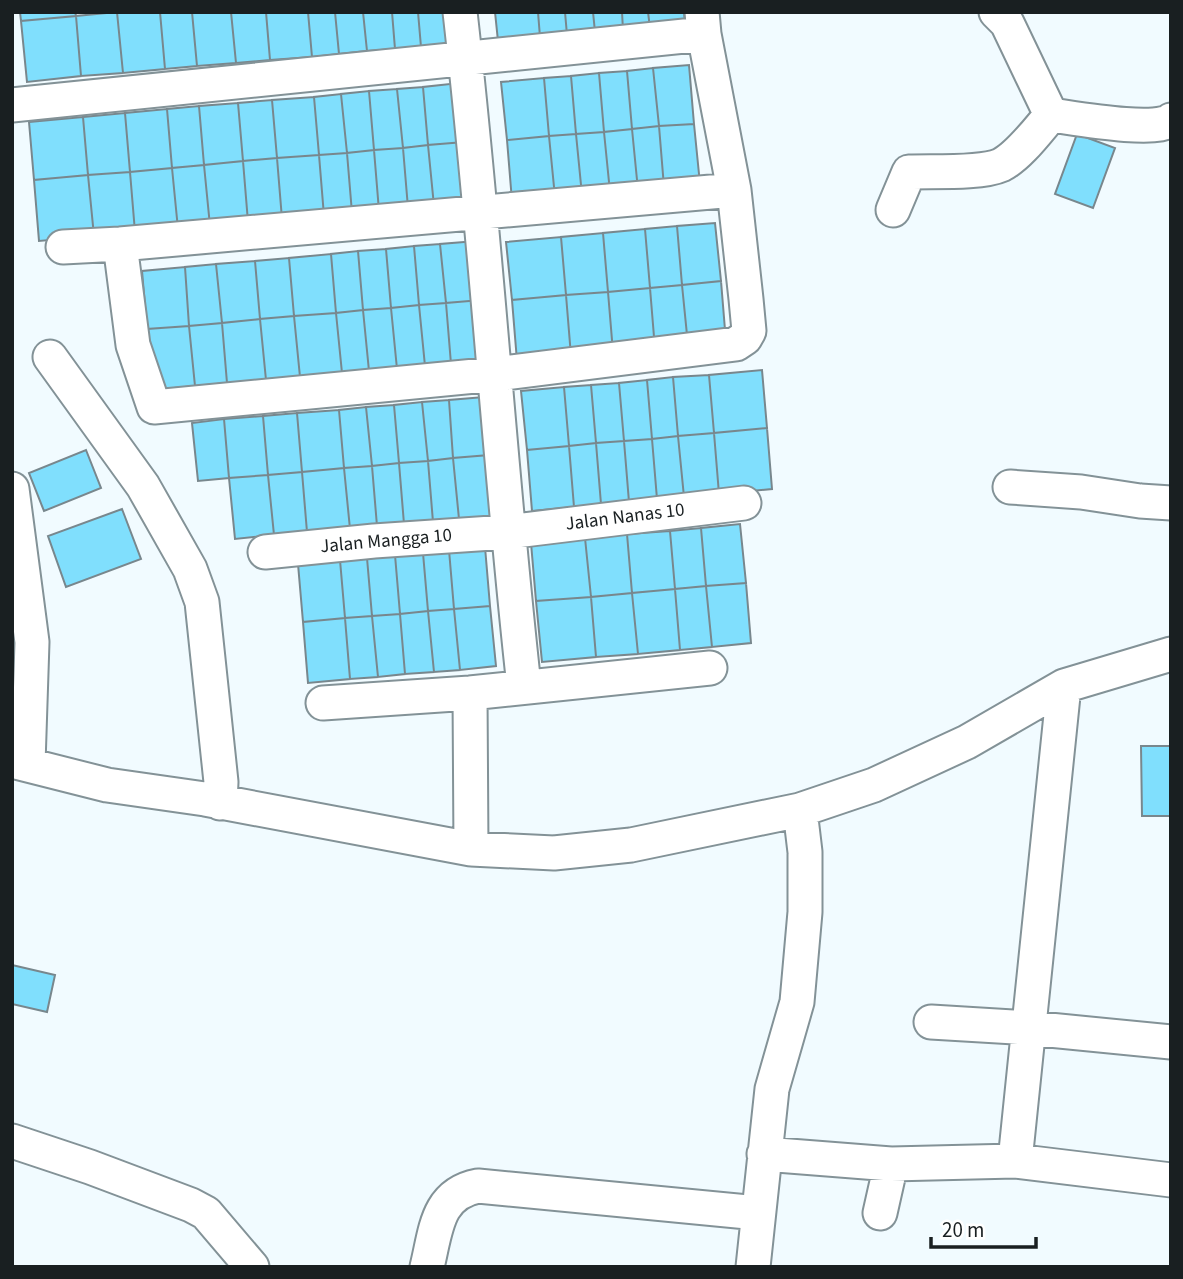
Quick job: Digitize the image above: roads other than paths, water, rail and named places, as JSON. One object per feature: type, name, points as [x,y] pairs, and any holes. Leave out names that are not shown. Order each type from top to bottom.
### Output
[{"type":"street","points":[[460,12],[496,374],[507,532],[524,686]]},
{"type":"street","points":[[996,12],[1007,23],[1051,115]]},
{"type":"street","points":[[12,105],[466,59],[703,23],[734,190],[749,331],[746,338],[736,344],[721,347],[496,374],[154,407],[133,345],[120,244]]},
{"type":"street","points":[[1051,115],[1127,125],[1165,124],[1171,120]]},
{"type":"street","points":[[893,210],[909,172],[985,169],[1000,165],[1019,151],[1051,115]]},
{"type":"street","points":[[63,247],[734,190]]},
{"type":"street","points":[[50,357],[143,486],[190,569],[202,601],[221,782],[220,803]]},
{"type":"street","points":[[1010,487],[1171,503]]},
{"type":"street","points":[[12,489],[32,642],[20,762],[107,785],[471,849],[554,853],[631,845],[800,810],[874,785],[956,747],[1064,686],[1171,654]]},
{"type":"street","name":"Jalan Nanas 10","points":[[507,532],[744,503]]},
{"type":"street","name":"Jalan Mangga 10","points":[[265,552],[507,532]]},
{"type":"street","points":[[323,704],[470,693],[710,668]]},
{"type":"street","points":[[1015,1161],[1064,686]]},
{"type":"street","points":[[470,693],[471,849]]},
{"type":"street","points":[[753,1267],[772,1089],[797,1002],[805,912],[805,852],[800,810]]},
{"type":"street","points":[[931,1021],[1171,1042]]},
{"type":"street","points":[[12,1141],[191,1205],[212,1219],[252,1267]]},
{"type":"street","points":[[764,1154],[891,1164],[1015,1161],[1171,1180]]},
{"type":"street","points":[[880,1213],[891,1164]]},
{"type":"street","points":[[427,1267],[440,1213],[447,1202],[464,1188],[478,1185],[758,1213]]}]
